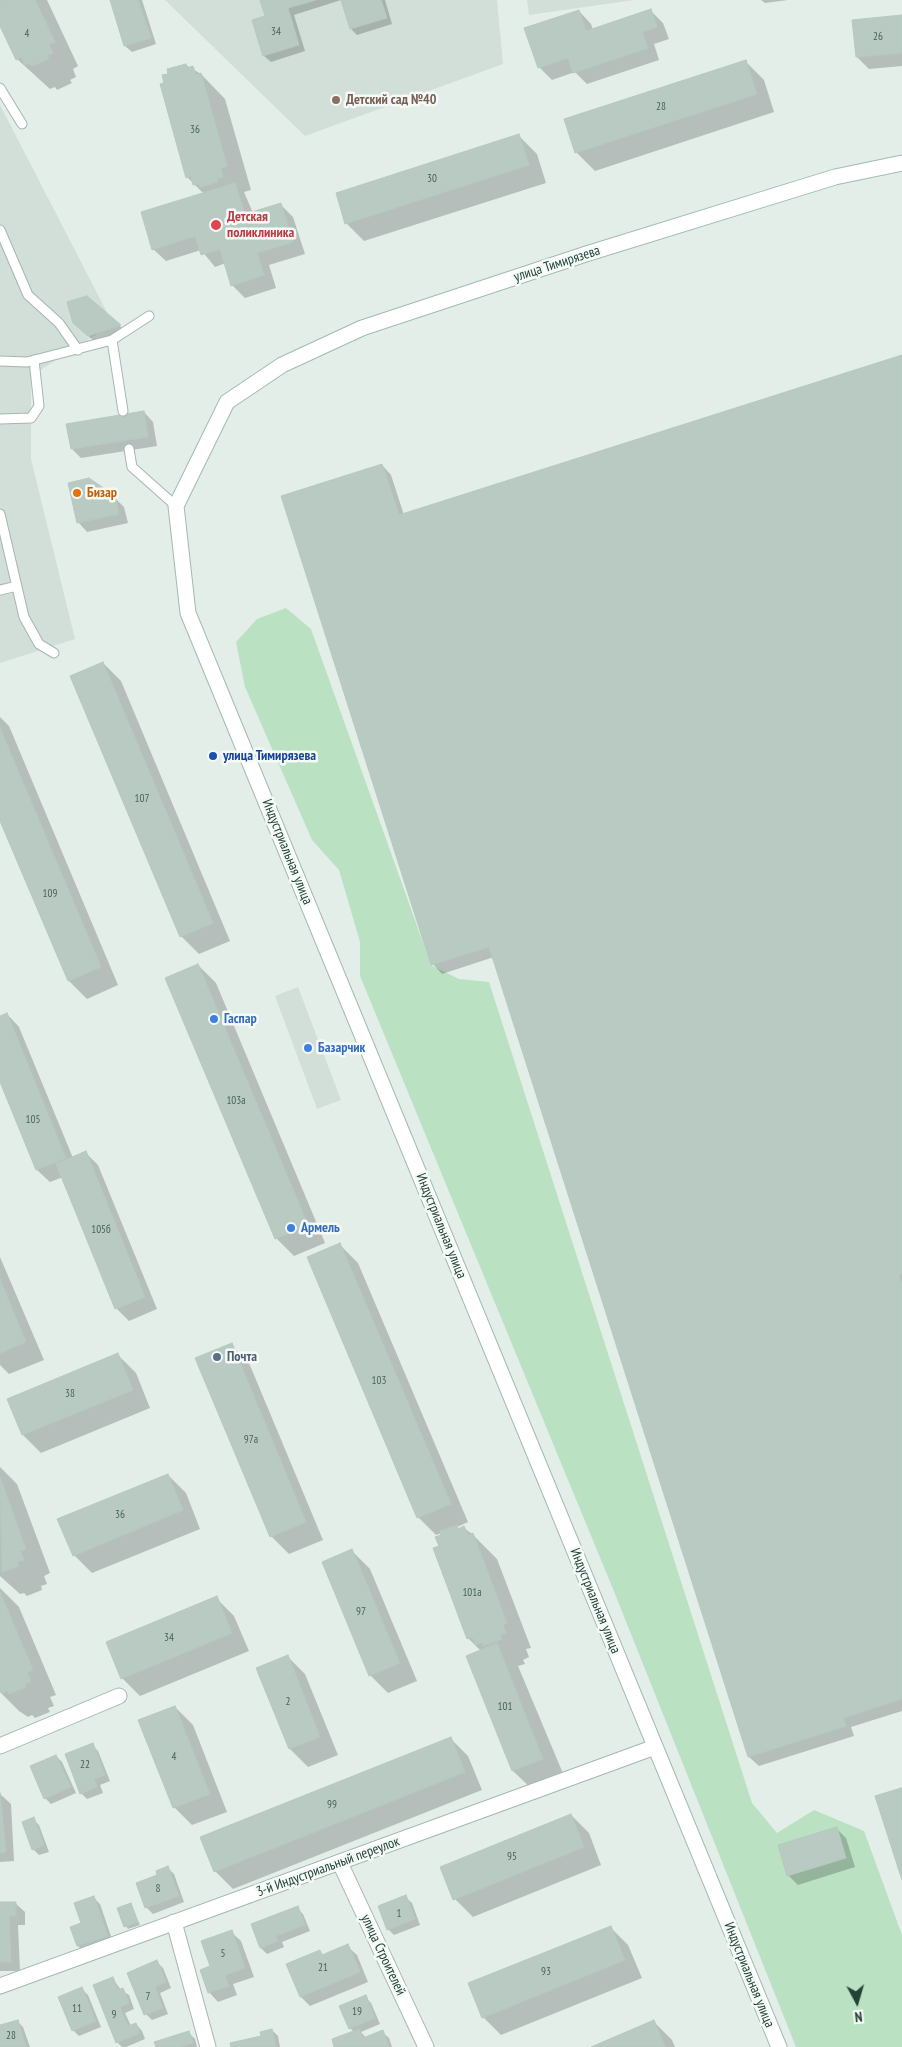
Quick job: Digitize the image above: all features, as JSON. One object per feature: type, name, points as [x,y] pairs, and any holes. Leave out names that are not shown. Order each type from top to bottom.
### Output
[{"type":"street","name":"улица Тимирязева","points":[[176,506],[227,402],[282,365],[362,328],[586,254],[835,177],[902,163]]},
{"type":"street","name":"Индустриальная улица","points":[[176,506],[188,613],[778,2047]]},
{"type":"street","points":[[0,1746],[118,1696]]},
{"type":"street","name":"3-й Индустриальный переулок","points":[[0,1986],[340,1864],[655,1747]]},
{"type":"street","name":"улица Строителей","points":[[340,1864],[426,2047]]},
{"type":"street","points":[[174,1922],[208,2047]]},
{"type":"lane","points":[[0,88],[22,124]]},
{"type":"lane","points":[[0,230],[28,295],[59,323],[78,350]]},
{"type":"lane","points":[[0,361],[34,360],[112,340],[149,316]]},
{"type":"lane","points":[[112,340],[123,411]]},
{"type":"lane","points":[[0,419],[31,418],[39,406],[34,360]]},
{"type":"lane","points":[[129,449],[132,467],[176,506]]},
{"type":"lane","points":[[0,514],[24,617],[38,644],[54,654]]},
{"type":"lane","points":[[0,590],[17,586]]},
{"type":"shaded area","name":"Детский сад №40","points":[[165,0],[497,0],[503,64],[305,136]]},
{"type":"shaded area","points":[[527,0],[634,0],[529,15]]},
{"type":"shaded area","points":[[0,105],[113,324],[31,376],[31,459],[75,639],[0,663]]},
{"type":"shaded area","name":"Базарчик","points":[[298,987],[341,1100],[317,1109],[275,996]]},
{"type":"green space","points":[[286,608],[311,629],[431,965],[459,979],[489,982],[752,1803],[777,1833],[814,1810],[864,1831],[902,1935],[902,2047],[796,2047],[613,1589],[360,976],[360,942],[339,870],[312,840],[245,687],[236,642],[257,619]]},
{"type":"building","points":[[0,0],[35,0],[55,42],[49,44],[53,53],[47,55],[49,59],[32,66],[30,63],[25,65],[21,57],[16,60],[0,26]]},
{"type":"building","points":[[110,0],[138,0],[151,38],[124,46]]},
{"type":"building","points":[[260,0],[316,0],[288,8],[299,45],[263,56],[252,20],[265,16]]},
{"type":"building","points":[[341,0],[381,0],[387,18],[350,29]]},
{"type":"building","points":[[651,9],[657,27],[642,32],[648,48],[573,73],[568,58],[538,68],[524,28],[579,10],[586,31]]},
{"type":"building","points":[[902,15],[902,53],[856,57],[852,20]]},
{"type":"building","points":[[746,60],[757,94],[575,153],[564,119]]},
{"type":"building","points":[[186,64],[187,68],[193,66],[196,75],[201,73],[227,166],[221,168],[223,177],[217,179],[218,182],[200,187],[199,184],[193,185],[191,176],[186,178],[160,84],[164,83],[162,75],[168,74],[167,69]]},
{"type":"building","points":[[519,134],[529,165],[345,224],[336,193]]},
{"type":"building","name":"Детская поликлиника","points":[[235,183],[245,214],[281,203],[293,242],[257,253],[264,275],[231,286],[220,249],[201,255],[195,236],[152,250],[141,212]]},
{"type":"building","points":[[87,296],[121,325],[88,336],[73,323],[67,302]]},
{"type":"building","points":[[902,355],[902,1274],[899,1275],[902,1284],[902,1699],[843,1718],[846,1726],[748,1757],[489,947],[431,965],[281,496],[382,464],[399,515]]},
{"type":"building","points":[[144,411],[148,437],[71,449],[66,424]]},
{"type":"building","points":[[89,478],[115,496],[119,514],[77,523],[68,483]]},
{"type":"building","points":[[103,662],[213,923],[180,937],[70,676]]},
{"type":"building","points":[[0,728],[101,967],[68,981],[0,821]]},
{"type":"building","points":[[198,964],[308,1225],[275,1239],[165,978]]},
{"type":"building","points":[[7,1013],[66,1158],[36,1170],[0,1082],[0,1016]]},
{"type":"building","points":[[86,1151],[145,1297],[115,1309],[56,1164]]},
{"type":"building","points":[[340,1243],[451,1504],[417,1518],[307,1257]]},
{"type":"building","points":[[0,1279],[26,1342],[0,1353]]},
{"type":"building","points":[[232,1343],[306,1522],[270,1537],[195,1358]]},
{"type":"building","points":[[118,1353],[133,1390],[22,1435],[7,1399]]},
{"type":"building","points":[[168,1474],[183,1510],[73,1556],[57,1519]]},
{"type":"building","points":[[0,1477],[26,1549],[20,1551],[24,1560],[17,1562],[19,1566],[2,1572]]},
{"type":"building","points":[[457,1525],[458,1529],[464,1526],[468,1535],[473,1533],[507,1623],[503,1625],[506,1633],[500,1635],[502,1639],[483,1646],[482,1642],[476,1645],[472,1637],[467,1639],[433,1548],[439,1546],[435,1537],[441,1535],[440,1531]]},
{"type":"building","points":[[352,1549],[400,1663],[369,1676],[322,1562]]},
{"type":"building","points":[[0,1592],[33,1670],[27,1673],[31,1681],[25,1684],[26,1687],[9,1694],[8,1691],[2,1693],[0,1688]]},
{"type":"building","points":[[217,1596],[232,1633],[121,1679],[106,1642]]},
{"type":"building","points":[[497,1643],[543,1759],[512,1771],[466,1656]]},
{"type":"building","points":[[288,1655],[320,1737],[289,1749],[256,1668]]},
{"type":"building","points":[[175,1706],[210,1794],[173,1808],[138,1720]]},
{"type":"building","points":[[451,1737],[465,1772],[214,1872],[200,1837]]},
{"type":"building","points":[[93,1743],[105,1775],[94,1779],[97,1787],[80,1794],[65,1754]]},
{"type":"building","points":[[56,1755],[71,1787],[44,1799],[30,1766]]},
{"type":"building","points":[[901,1788],[902,1790],[902,1880],[875,1796]]},
{"type":"building","points":[[0,1793],[6,1852],[0,1853]]},
{"type":"building","points":[[571,1814],[584,1847],[453,1900],[440,1867]]},
{"type":"building","points":[[34,1817],[44,1845],[32,1850],[22,1822]]},
{"type":"building","points":[[837,1827],[846,1858],[787,1876],[778,1845]]},
{"type":"building","points":[[168,1866],[179,1896],[145,1908],[136,1883],[157,1875],[156,1871]]},
{"type":"building","points":[[406,1895],[415,1919],[387,1930],[378,1906]]},
{"type":"building","points":[[94,1896],[108,1936],[77,1946],[70,1927],[81,1923],[74,1903]]},
{"type":"building","points":[[0,1902],[16,1902],[16,1916],[9,1916],[11,1962],[0,1962]]},
{"type":"building","points":[[131,1903],[138,1922],[124,1927],[117,1908]]},
{"type":"building","points":[[298,1906],[305,1925],[276,1936],[278,1941],[260,1948],[251,1924]]},
{"type":"building","points":[[611,1926],[625,1960],[482,2018],[468,1983]]},
{"type":"building","points":[[232,1930],[245,1968],[225,1975],[229,1986],[208,1993],[200,1970],[210,1966],[201,1941]]},
{"type":"building","points":[[348,1944],[360,1972],[300,1997],[286,1964],[320,1950],[322,1955]]},
{"type":"building","points":[[157,1960],[166,1982],[155,1987],[163,2008],[144,2015],[127,1973]]},
{"type":"building","points":[[113,1977],[118,1990],[123,1988],[129,2003],[120,2007],[128,2026],[136,2023],[140,2033],[116,2043],[93,1985]]},
{"type":"building","points":[[82,1987],[96,2021],[72,2031],[58,1997]]},
{"type":"building","points":[[366,1995],[375,2018],[349,2029],[339,2006]]},
{"type":"building","points":[[18,2020],[26,2047],[0,2047],[0,2025]]},
{"type":"building","points":[[654,2020],[665,2047],[591,2047]]},
{"type":"building","points":[[272,2029],[276,2047],[231,2047],[230,2043],[261,2036],[260,2032]]},
{"type":"building","points":[[359,2029],[363,2038],[383,2030],[389,2047],[334,2047],[332,2039]]},
{"type":"building","points":[[189,2031],[193,2043],[179,2047],[156,2047],[154,2042]]},
{"type":"place","name":"Детский сад №40","points":[[336,100]]},
{"type":"place","name":"Детская поликлиника","points":[[216,225]]},
{"type":"place","name":"Бизар","points":[[77,493]]},
{"type":"place","name":"улица Тимирязева","points":[[213,756]]},
{"type":"place","name":"Гаспар","points":[[214,1019]]},
{"type":"place","name":"Базарчик","points":[[308,1048]]},
{"type":"place","name":"Армель","points":[[291,1228]]},
{"type":"place","name":"Почта","points":[[217,1357]]}]
